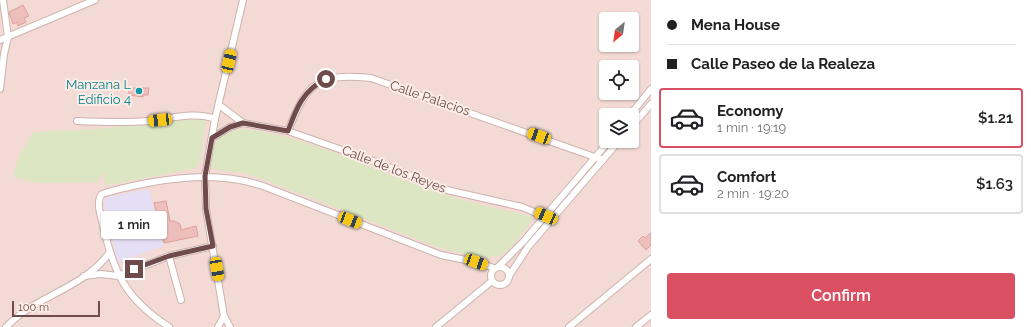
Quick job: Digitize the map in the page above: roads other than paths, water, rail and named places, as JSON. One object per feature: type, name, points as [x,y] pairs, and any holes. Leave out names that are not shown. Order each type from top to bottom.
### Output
[{"type":"street","points":[[0,89],[4,54],[8,37],[3,0]]},
{"type":"street","points":[[0,40],[95,0]]},
{"type":"street","points":[[230,327],[224,316],[206,209],[205,176],[215,119],[243,0]]},
{"type":"street","name":"Calle Palacios","points":[[288,131],[303,96],[310,88],[319,82],[335,76],[354,76],[371,78],[391,84],[603,160]]},
{"type":"street","points":[[636,108],[651,89]]},
{"type":"street","points":[[639,118],[651,104]]},
{"type":"street","name":"Calle de los Reyes","points":[[219,105],[243,123],[288,131],[379,163],[446,190],[522,207],[546,216]]},
{"type":"street","points":[[77,121],[147,121],[197,116],[207,116],[215,119]]},
{"type":"street","points":[[212,138],[230,127],[243,123]]},
{"type":"street","points":[[603,148],[509,258],[496,267],[490,276],[492,281],[501,285],[507,282],[509,276],[528,247],[613,148]]},
{"type":"street","points":[[169,327],[148,312],[133,296],[118,276],[109,253],[99,202],[102,194],[170,179],[192,176],[222,177],[253,183],[441,255],[507,270],[509,276]]},
{"type":"street","points":[[84,276],[101,274],[118,276],[169,256],[213,246]]},
{"type":"street","points":[[6,327],[22,313],[84,276],[104,260],[109,253]]},
{"type":"street","points":[[169,256],[181,300]]},
{"type":"street","points":[[569,327],[651,259]]},
{"type":"street","points":[[436,327],[492,281]]},
{"type":"street","points":[[636,327],[651,315]]},
{"type":"street","points":[[218,327],[224,316]]},
{"type":"place","name":"Manzana L Edificio 4","points":[[139,91]]}]
